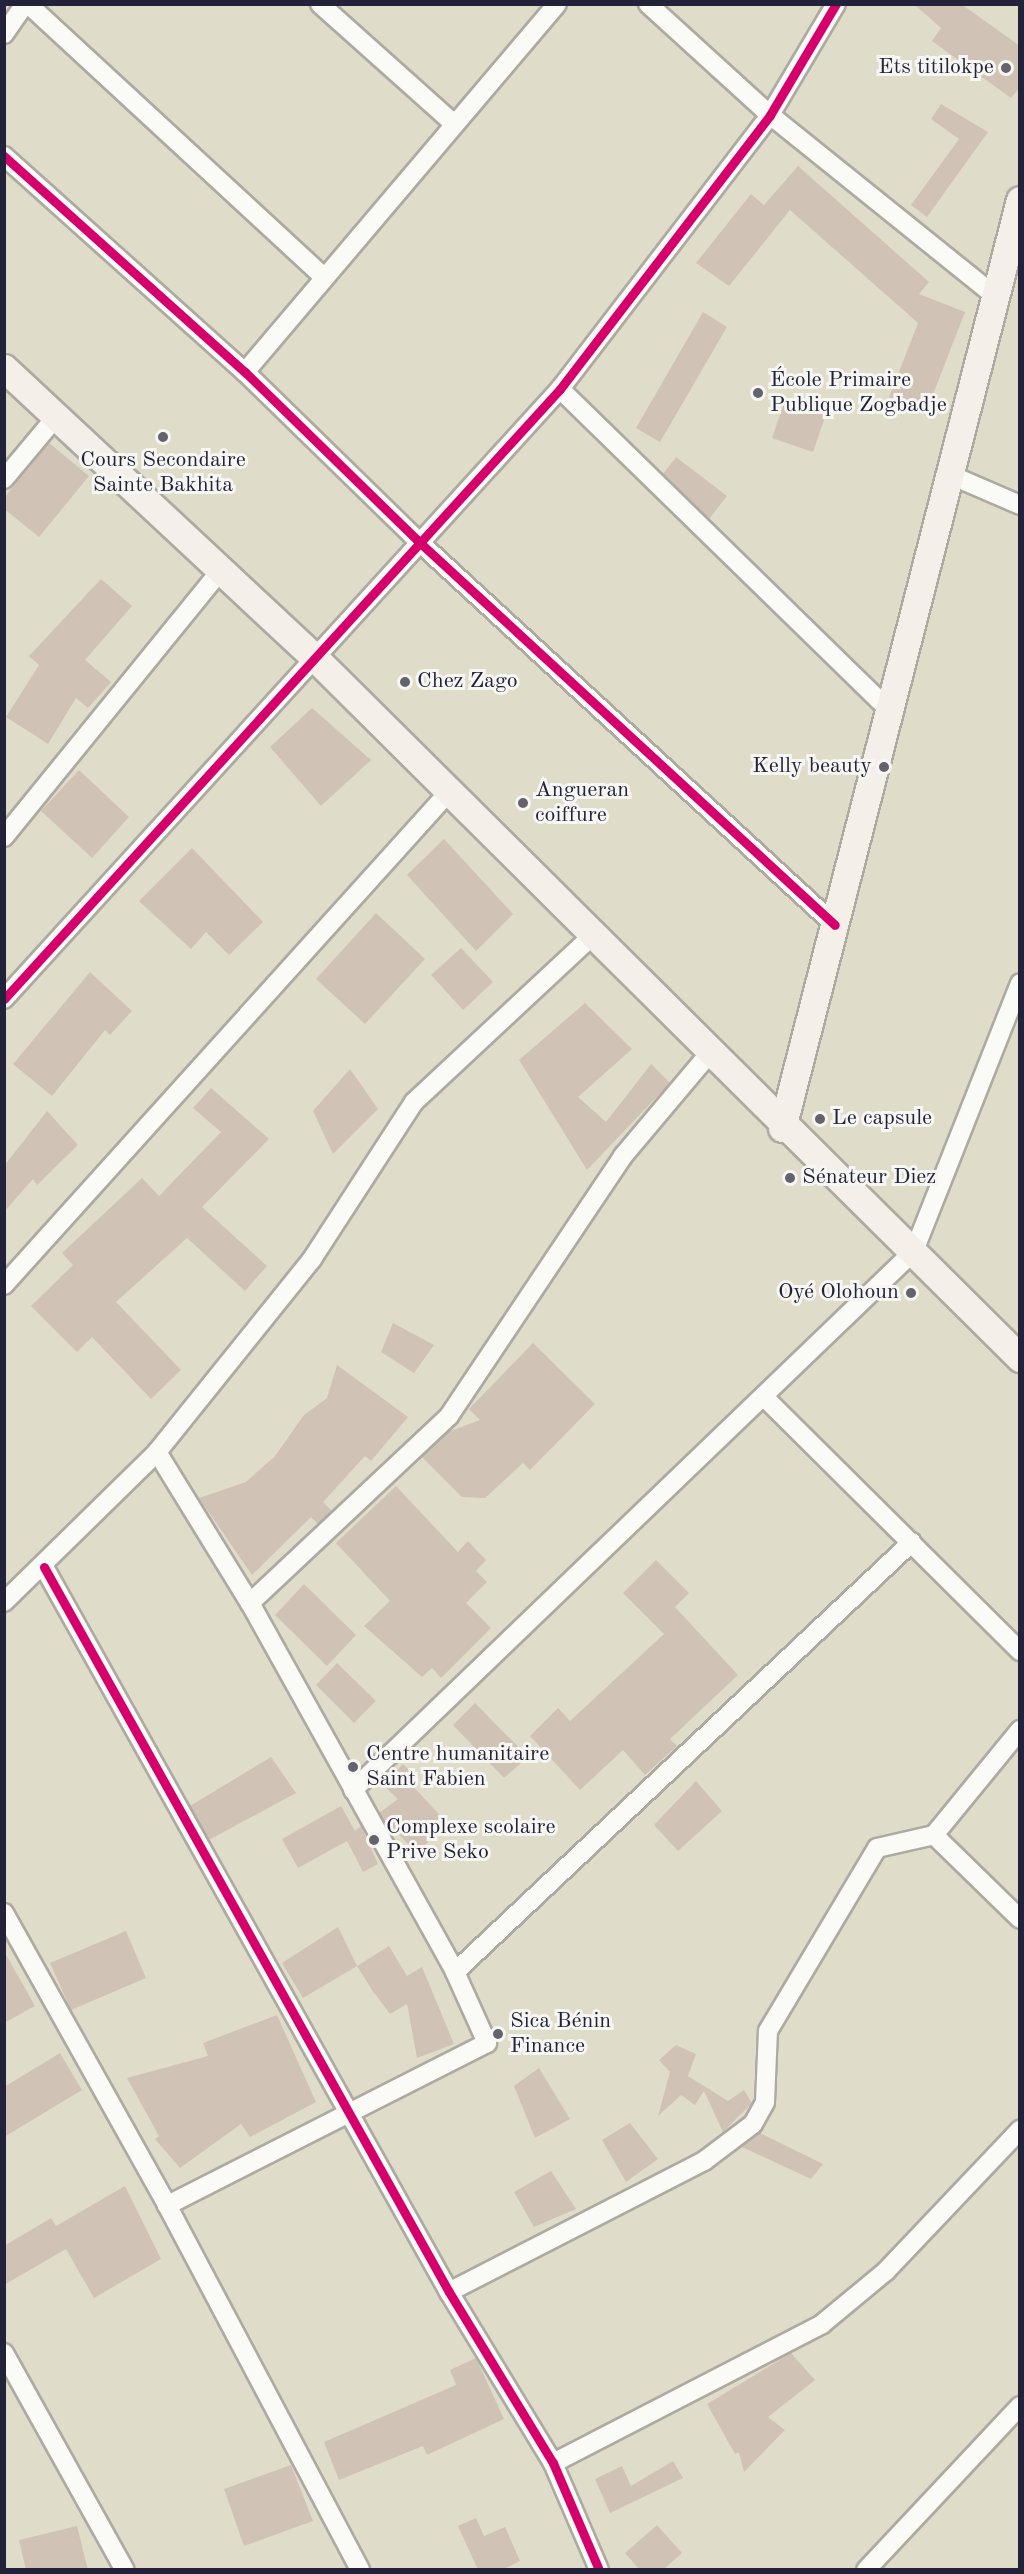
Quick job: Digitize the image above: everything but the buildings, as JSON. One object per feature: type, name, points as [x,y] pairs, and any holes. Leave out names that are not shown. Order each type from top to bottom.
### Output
[{"type":"main road","points":[[782,1128],[888,709],[953,476],[994,295],[1020,200]]},
{"type":"main road","points":[[4,368],[317,660],[708,1055],[782,1128],[914,1251],[1020,1358]]},
{"type":"street","points":[[4,34],[27,4],[324,277]]},
{"type":"street","points":[[320,4],[453,123]]},
{"type":"street","points":[[245,372],[453,123],[557,4]]},
{"type":"street","points":[[648,4],[770,115],[994,295]]},
{"type":"street","points":[[4,999],[317,660],[417,540],[560,389],[770,115],[836,4]]},
{"type":"street","points":[[4,156],[245,372],[417,540],[835,925]]},
{"type":"street","points":[[560,389],[888,709]]},
{"type":"street","points":[[4,479],[55,418]]},
{"type":"street","points":[[953,476],[1020,505]]},
{"type":"street","points":[[4,837],[222,569]]},
{"type":"street","points":[[5,1284],[448,793]]},
{"type":"street","points":[[4,1602],[44,1568],[157,1452],[312,1259],[414,1102],[591,937]]},
{"type":"street","points":[[353,1790],[914,1251],[1014,1020],[1020,983]]},
{"type":"street","points":[[250,1603],[449,1416],[623,1156],[708,1055]]},
{"type":"street","points":[[764,1397],[1020,1651]]},
{"type":"street","points":[[157,1452],[250,1603],[456,1972],[487,2043],[167,2205]]},
{"type":"street","points":[[456,1972],[912,1542]]},
{"type":"street","points":[[44,1568],[449,2292],[553,2463],[598,2570]]},
{"type":"street","points":[[449,2292],[705,2161],[753,2124],[765,2102],[768,2031],[877,1848],[934,1835],[1020,1730]]},
{"type":"street","points":[[934,1835],[1020,1919]]},
{"type":"street","points":[[4,1913],[167,2205],[360,2570]]},
{"type":"street","points":[[553,2463],[822,2324],[886,2271],[1020,2130]]},
{"type":"street","points":[[4,2353],[125,2570]]},
{"type":"street","points":[[866,2570],[1020,2406]]},
{"type":"cycle path","points":[[4,999],[560,389],[770,115],[836,4]]},
{"type":"cycle path","points":[[4,156],[245,372],[417,540],[835,925]]},
{"type":"cycle path","points":[[44,1567],[449,2292],[553,2463],[599,2570]]},
{"type":"place","name":"Ets titilokpe","points":[[1006,68]]},
{"type":"place","name":"École Primaire Publique Zogbadje","points":[[758,393]]},
{"type":"place","name":"Cours Secondaire Sainte Bakhita","points":[[163,437]]},
{"type":"place","name":"Chez Zago","points":[[405,682]]},
{"type":"place","name":"Kelly beauty","points":[[884,767]]},
{"type":"place","name":"Angueran coiffure","points":[[523,803]]},
{"type":"place","name":"Le capsule","points":[[820,1119]]},
{"type":"place","name":"Sénateur Diez","points":[[790,1178]]},
{"type":"place","name":"Oyé Olohoun","points":[[911,1293]]},
{"type":"place","name":"Centre humanitaire Saint Fabien","points":[[353,1767]]},
{"type":"place","name":"Complexe scolaire Prive Seko","points":[[374,1840]]},
{"type":"place","name":"Sica Bénin Finance","points":[[498,2034]]}]
